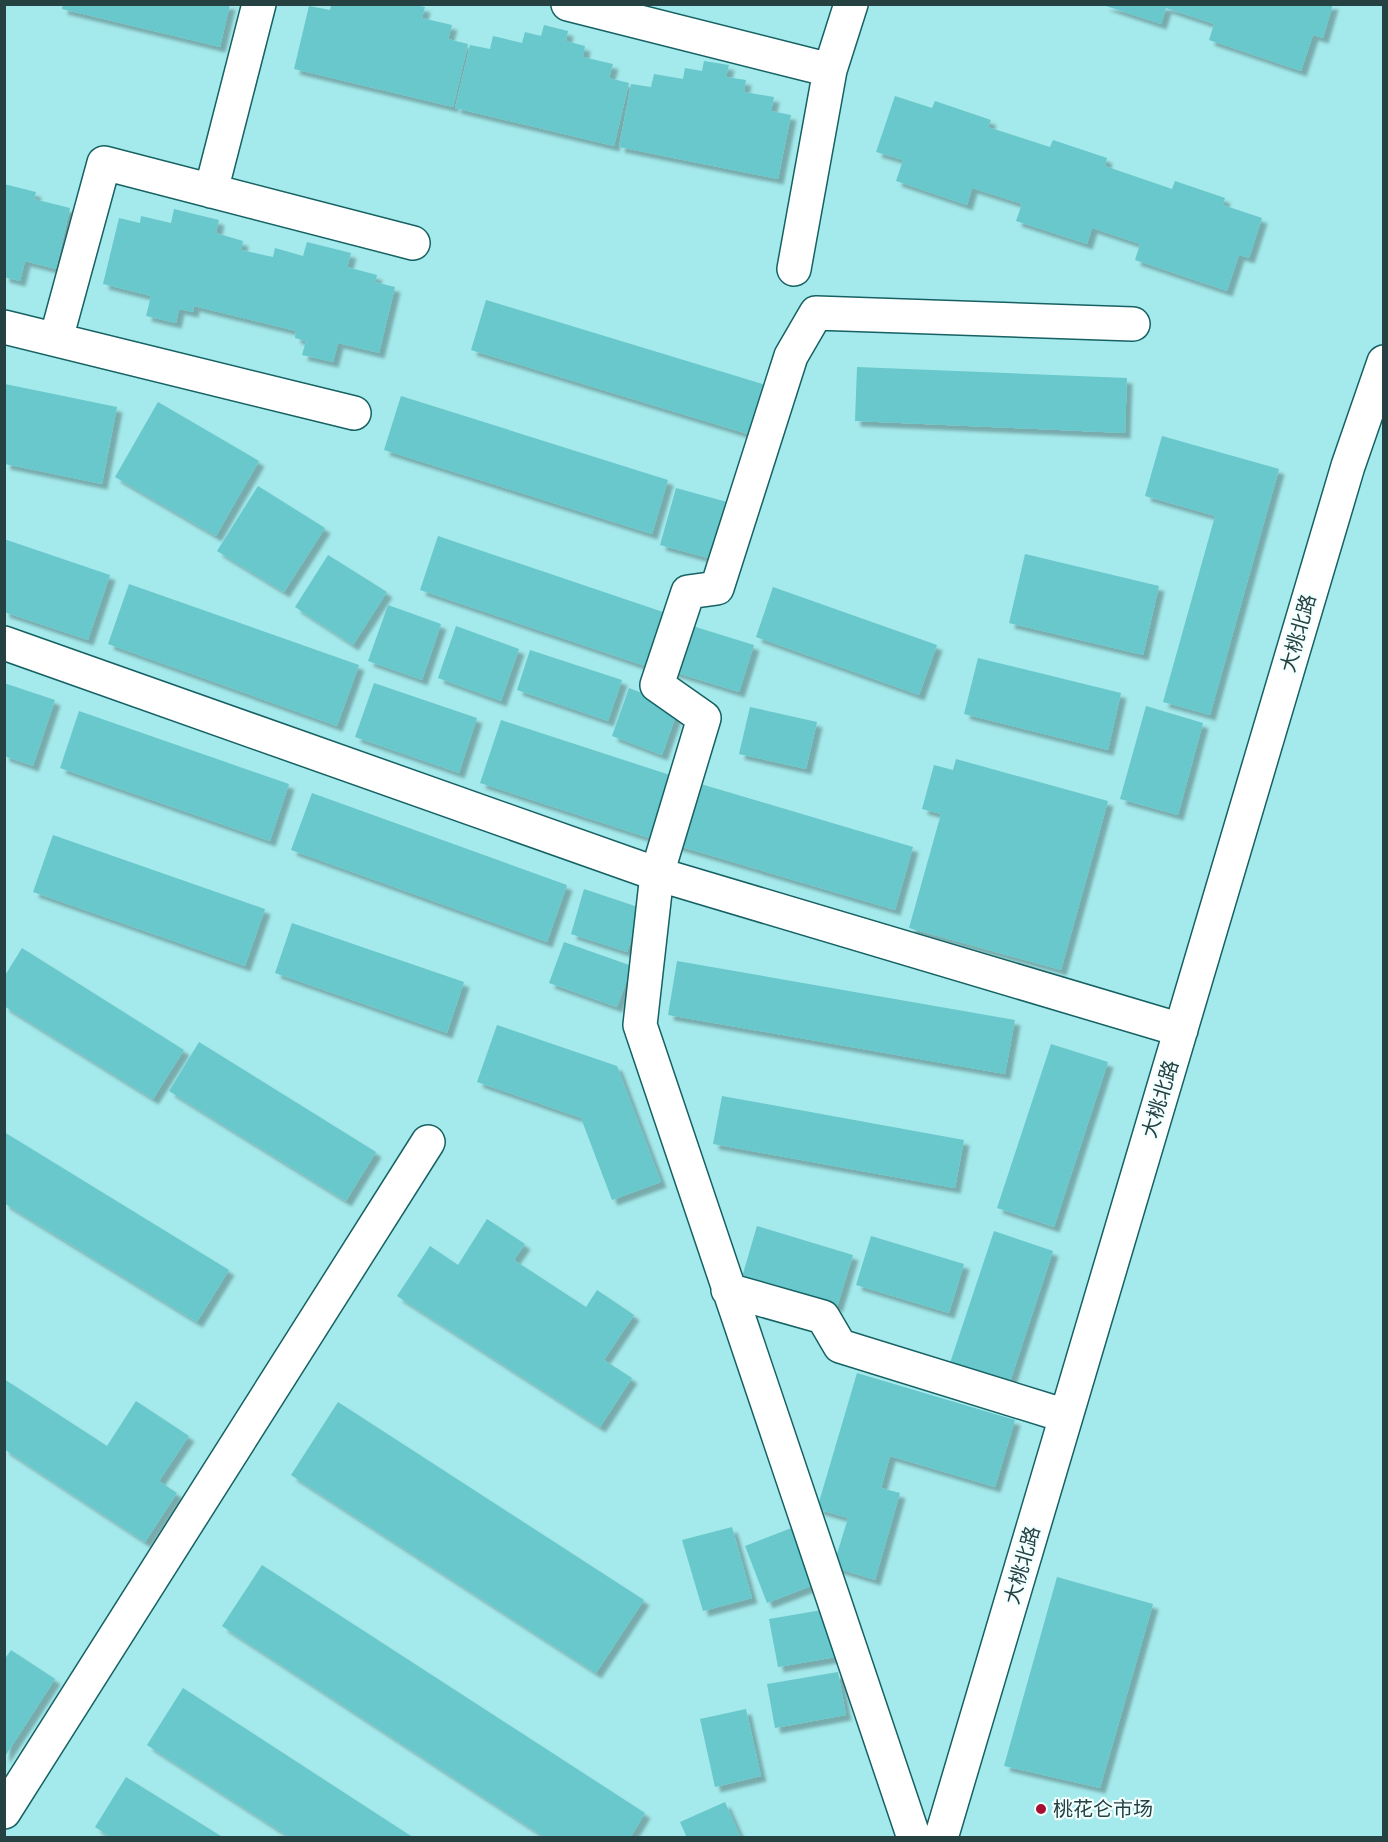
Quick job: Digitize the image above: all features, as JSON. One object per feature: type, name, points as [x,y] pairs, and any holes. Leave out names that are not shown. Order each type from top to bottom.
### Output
[{"type":"street","points":[[211,191],[259,4]]},
{"type":"street","points":[[568,4],[830,70]]},
{"type":"street","points":[[794,269],[830,70],[851,4]]},
{"type":"street","points":[[56,339],[104,163],[412,243]]},
{"type":"street","points":[[914,1838],[640,1025],[657,874],[704,718],[657,685],[688,592],[717,588],[791,356],[816,313],[1133,324]]},
{"type":"street","points":[[4,327],[354,413]]},
{"type":"street","name":"大桃北路","points":[[942,1838],[1344,477],[1383,362]]},
{"type":"street","points":[[4,643],[657,874],[1181,1030]]},
{"type":"street","points":[[4,1812],[428,1142]]},
{"type":"street","points":[[729,1290],[823,1317],[840,1346],[1066,1416]]},
{"type":"building","points":[[63,4],[230,4],[220,47],[62,9]]},
{"type":"building","points":[[1333,4],[1323,38],[1313,35],[1301,71],[1209,40],[1214,24],[1166,8],[1161,24],[1103,5]]},
{"type":"building","points":[[331,5],[414,5],[425,7],[422,18],[452,25],[448,39],[468,44],[453,107],[294,69],[309,6],[330,10]]},
{"type":"building","points":[[544,25],[568,31],[566,41],[585,46],[583,57],[613,64],[609,78],[629,83],[614,146],[455,108],[470,45],[490,49],[493,36],[522,43],[525,32],[541,36]]},
{"type":"building","points":[[704,61],[729,65],[726,77],[746,80],[744,92],[774,97],[771,111],[791,115],[778,179],[619,147],[631,84],[651,87],[654,74],[683,79],[685,68],[702,71]]},
{"type":"building","points":[[895,96],[932,108],[935,101],[991,120],[988,127],[1050,147],[1053,140],[1107,158],[1105,166],[1172,189],[1175,181],[1225,198],[1223,205],[1262,218],[1249,258],[1239,255],[1227,291],[1135,260],[1140,244],[1092,228],[1087,244],[1016,221],[1022,204],[972,188],[967,205],[896,181],[903,160],[876,152]]},
{"type":"building","points":[[4,184],[36,192],[34,199],[70,208],[56,269],[25,261],[20,281],[4,277]]},
{"type":"building","points":[[174,209],[219,220],[216,233],[243,241],[241,250],[273,257],[275,248],[303,256],[307,242],[351,253],[347,267],[377,275],[375,282],[395,287],[379,353],[338,343],[333,362],[302,355],[306,341],[295,338],[296,331],[194,306],[193,312],[179,309],[176,323],[146,316],[151,296],[103,284],[119,218],[140,223],[141,216],[171,223]]},
{"type":"building","points":[[486,300],[766,385],[751,435],[471,350]]},
{"type":"building","points":[[857,367],[1127,378],[1125,433],[855,421]]},
{"type":"building","points":[[5,384],[117,407],[102,484],[5,464]]},
{"type":"building","points":[[401,396],[668,480],[652,534],[384,450]]},
{"type":"building","points":[[158,402],[259,461],[216,536],[115,477]]},
{"type":"building","points":[[1162,436],[1279,469],[1210,715],[1163,702],[1215,516],[1145,496]]},
{"type":"building","points":[[258,486],[325,528],[284,592],[217,551]]},
{"type":"building","points":[[676,488],[738,505],[723,562],[660,545]]},
{"type":"building","points":[[438,536],[663,612],[645,666],[420,590]]},
{"type":"building","points":[[4,539],[110,575],[88,640],[4,612]]},
{"type":"building","points":[[1025,554],[1159,586],[1143,655],[1009,623]]},
{"type":"building","points":[[328,555],[387,592],[353,645],[295,607]]},
{"type":"building","points":[[129,584],[359,665],[337,726],[108,644]]},
{"type":"building","points":[[773,587],[937,645],[919,695],[756,637]]},
{"type":"building","points":[[388,605],[441,624],[422,680],[368,661]]},
{"type":"building","points":[[686,624],[754,645],[739,692],[671,671]]},
{"type":"building","points":[[456,626],[519,649],[501,701],[438,678]]},
{"type":"building","points":[[530,650],[622,680],[608,721],[517,690]]},
{"type":"building","points":[[978,658],[1121,693],[1108,750],[964,714]]},
{"type":"building","points":[[4,683],[55,700],[33,766],[4,756]]},
{"type":"building","points":[[374,683],[477,718],[459,773],[355,737]]},
{"type":"building","points":[[629,688],[679,707],[662,755],[612,736]]},
{"type":"building","points":[[1146,706],[1203,723],[1178,815],[1120,799]]},
{"type":"building","points":[[750,707],[817,722],[806,769],[739,754]]},
{"type":"building","points":[[79,711],[289,784],[270,841],[60,768]]},
{"type":"building","points":[[501,720],[670,775],[649,838],[480,783]]},
{"type":"building","points":[[956,759],[1108,801],[1061,970],[909,928],[941,814],[922,809],[934,765],[953,770]]},
{"type":"building","points":[[694,782],[913,847],[895,910],[675,845]]},
{"type":"building","points":[[312,793],[567,885],[547,942],[291,850]]},
{"type":"building","points":[[53,835],[265,909],[245,966],[33,892]]},
{"type":"building","points":[[584,889],[641,908],[627,952],[571,934]]},
{"type":"building","points":[[292,923],[464,982],[447,1033],[275,973]]},
{"type":"building","points":[[564,942],[632,966],[617,1007],[549,983]]},
{"type":"building","points":[[22,948],[184,1050],[153,1099],[4,1006],[4,977]]},
{"type":"building","points":[[677,961],[1015,1020],[1005,1074],[668,1015]]},
{"type":"building","points":[[497,1025],[617,1066],[661,1182],[612,1200],[581,1118],[477,1082]]},
{"type":"building","points":[[199,1042],[376,1152],[346,1201],[169,1091]]},
{"type":"building","points":[[1051,1044],[1108,1062],[1054,1227],[997,1208]]},
{"type":"building","points":[[722,1096],[964,1140],[955,1188],[713,1144]]},
{"type":"building","points":[[4,1132],[229,1270],[197,1322],[4,1203]]},
{"type":"building","points":[[487,1219],[525,1244],[514,1260],[586,1307],[597,1290],[634,1315],[604,1360],[632,1378],[600,1427],[397,1296],[430,1246],[458,1265]]},
{"type":"building","points":[[757,1226],[853,1255],[837,1307],[742,1277]]},
{"type":"building","points":[[994,1231],[1053,1251],[1008,1388],[948,1369]]},
{"type":"building","points":[[871,1236],[964,1264],[949,1313],[856,1285]]},
{"type":"building","points":[[857,1373],[1015,1420],[995,1487],[890,1456],[881,1488],[900,1493],[875,1580],[833,1567],[848,1518],[817,1509]]},
{"type":"building","points":[[4,1379],[107,1446],[136,1401],[189,1436],[159,1481],[177,1493],[145,1542],[4,1449]]},
{"type":"building","points":[[338,1402],[644,1600],[596,1673],[291,1475]]},
{"type":"building","points":[[732,1527],[752,1598],[703,1611],[682,1540]]},
{"type":"building","points":[[794,1527],[816,1584],[767,1603],[745,1546]]},
{"type":"building","points":[[262,1565],[645,1813],[630,1838],[546,1838],[222,1626]]},
{"type":"building","points":[[1057,1577],[1153,1604],[1100,1788],[1004,1766]]},
{"type":"building","points":[[828,1609],[836,1657],[778,1667],[769,1619]]},
{"type":"building","points":[[11,1650],[55,1679],[4,1758],[4,1660]]},
{"type":"building","points":[[838,1672],[846,1715],[775,1728],[767,1684]]},
{"type":"building","points":[[183,1688],[414,1838],[291,1838],[147,1745]]},
{"type":"building","points":[[746,1709],[761,1776],[715,1787],[700,1719]]},
{"type":"building","points":[[126,1777],[224,1838],[112,1838],[95,1827]]},
{"type":"building","points":[[725,1802],[741,1838],[687,1838],[680,1822]]},
{"type":"place","name":"桃花仑市场","points":[[1041,1809]]}]
